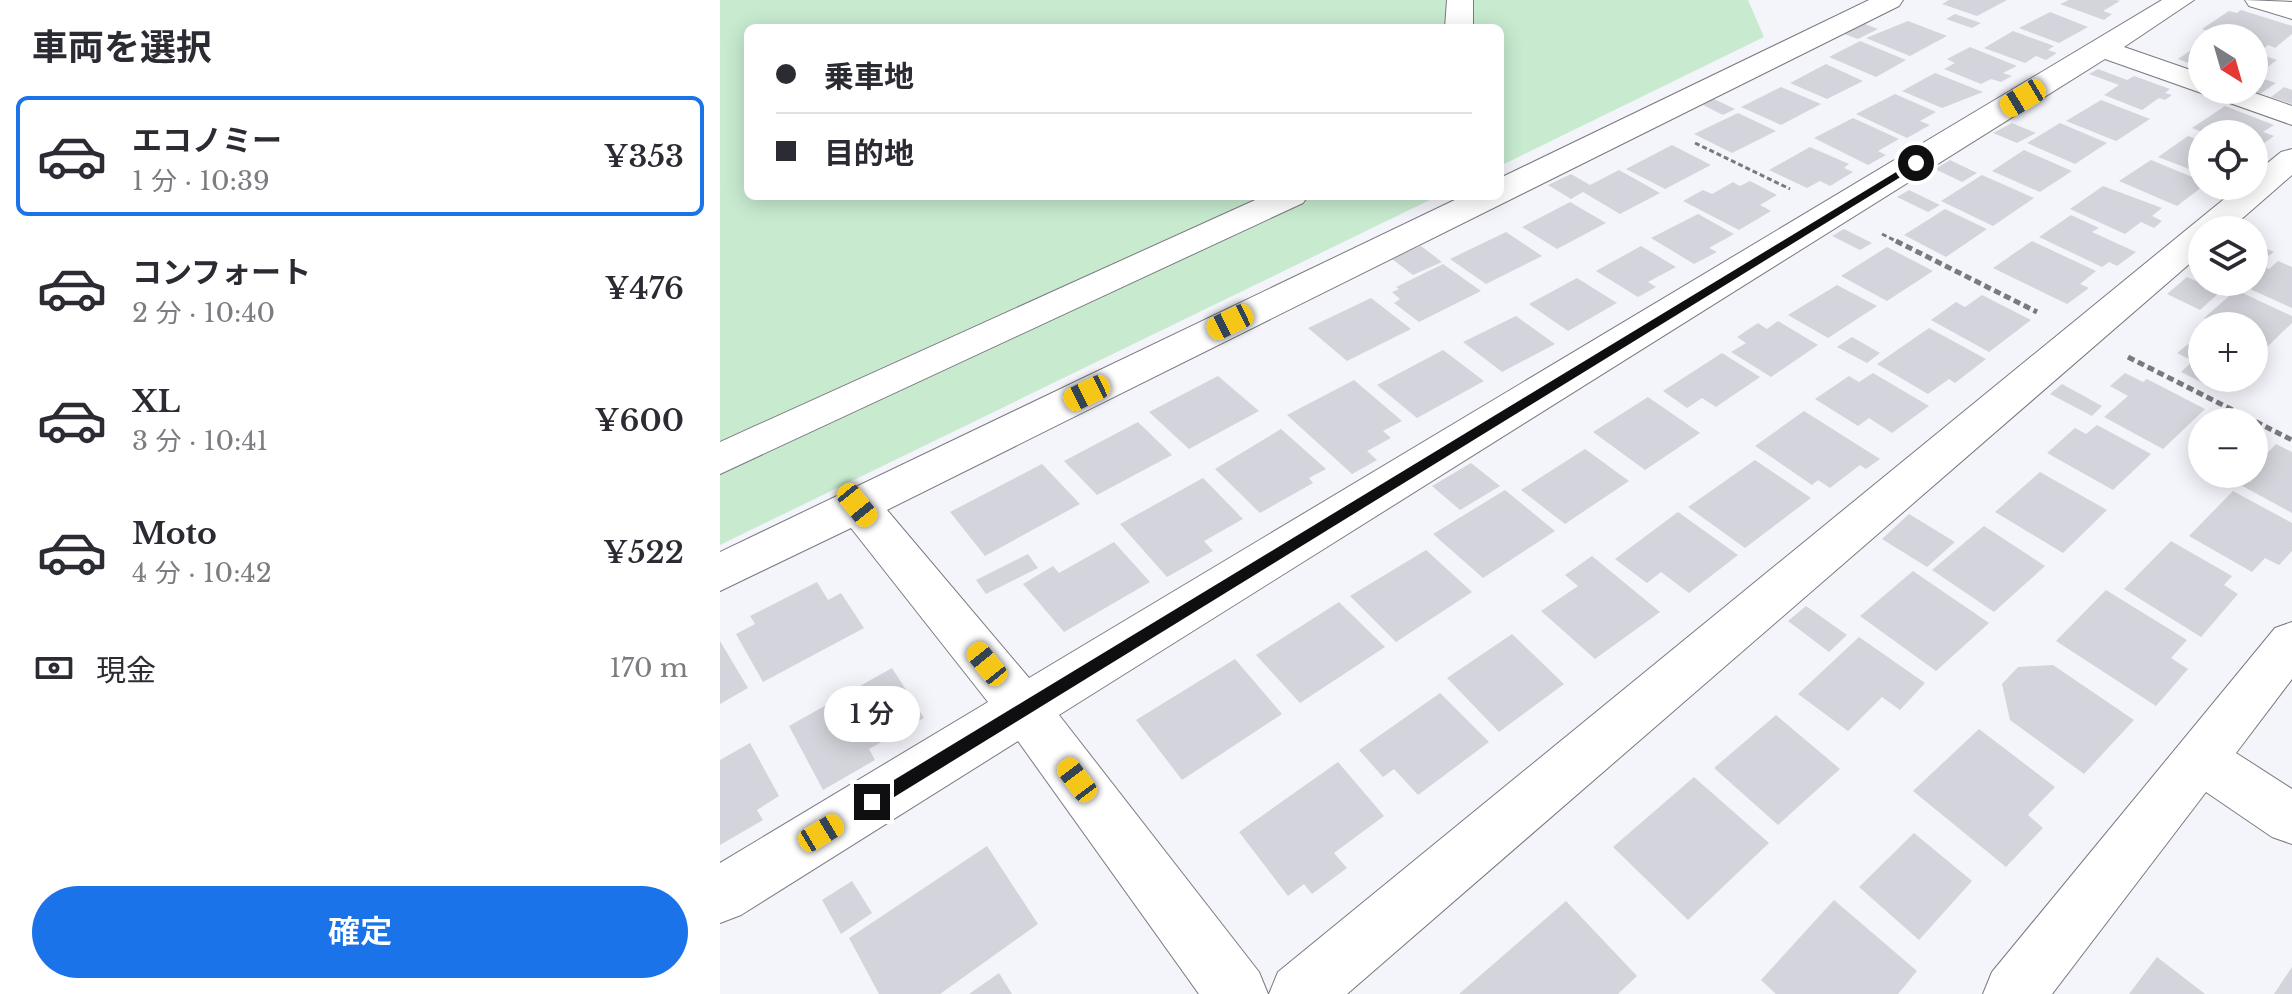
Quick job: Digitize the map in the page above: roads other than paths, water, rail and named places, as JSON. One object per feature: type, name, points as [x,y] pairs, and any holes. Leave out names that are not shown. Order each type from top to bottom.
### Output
[{"type":"street","points":[[1459,24],[1460,0]]},
{"type":"street","points":[[1504,189],[1890,0]]},
{"type":"street","points":[[720,895],[2181,0]]},
{"type":"street","points":[[2258,0],[2292,11]]},
{"type":"street","points":[[2102,49],[2188,79]]},
{"type":"street","points":[[2258,104],[2292,116]]},
{"type":"street","points":[[2225,216],[2292,159]]},
{"type":"street","points":[[720,459],[1282,200]]},
{"type":"street","points":[[720,573],[1481,200]]},
{"type":"street","points":[[1300,994],[2188,247]]},
{"type":"street","points":[[857,505],[1024,709],[1237,994]]},
{"type":"street","points":[[2014,994],[2202,760],[2292,642]]},
{"type":"street","points":[[2202,760],[2292,819]]}]
